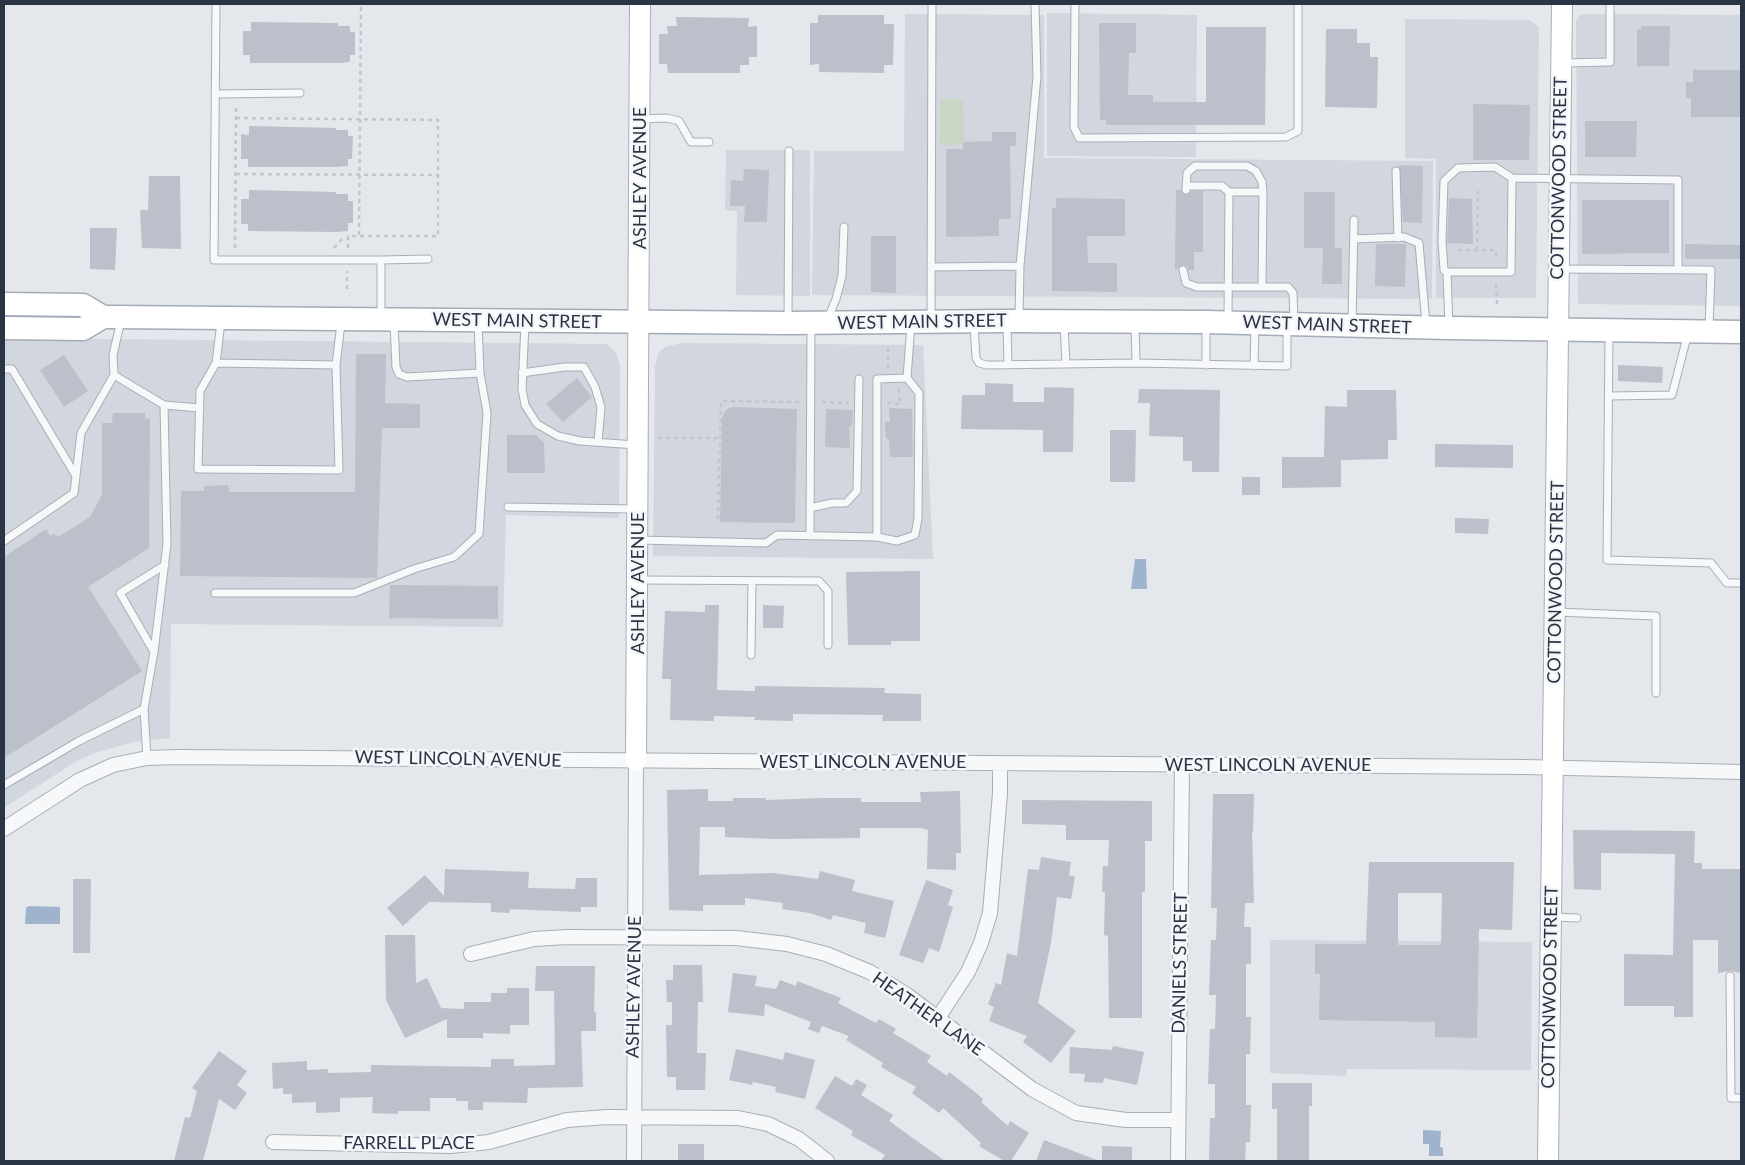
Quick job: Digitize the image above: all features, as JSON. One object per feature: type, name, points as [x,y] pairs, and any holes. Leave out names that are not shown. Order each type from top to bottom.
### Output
[{"type":"main road","name":"WEST MAIN STREET","points":[[4,304],[83,305],[112,317],[788,323],[1134,321],[1426,328],[1741,332]]},
{"type":"main road","name":"WEST MAIN STREET","points":[[4,328],[83,329],[112,317]]},
{"type":"street","name":"ASHLEY AVENUE","points":[[634,1161],[634,938],[640,322],[640,4]]},
{"type":"street","name":"COTTONWOOD STREET","points":[[1548,1161],[1562,4]]},
{"type":"street","name":"WEST LINCOLN AVENUE","points":[[4,829],[80,780],[113,765],[147,758],[1000,763],[1552,768],[1741,772]]},
{"type":"street","points":[[938,1018],[968,972],[981,943],[990,913],[1000,793],[1000,763]]},
{"type":"street","name":"DANIELS STREET","points":[[1178,1161],[1182,765]]},
{"type":"street","name":"HEATHER LANE","points":[[471,954],[534,939],[736,938],[787,944],[826,954],[870,972],[907,995],[1032,1090],[1076,1113],[1126,1120],[1178,1120]]},
{"type":"street","name":"FARRELL PLACE","points":[[272,1142],[451,1146],[488,1142],[567,1120],[633,1117],[738,1118],[768,1124],[799,1139],[827,1161]]},
{"type":"lane","points":[[216,4],[214,260],[428,260]]},
{"type":"lane","points":[[638,540],[766,543],[777,535],[877,537],[897,541],[915,535],[918,518],[919,393],[908,378],[931,267],[932,4]]},
{"type":"lane","points":[[1008,364],[1035,119],[1037,76],[1035,4]]},
{"type":"lane","points":[[1075,4],[1074,127],[1078,138],[1088,138],[1286,137],[1298,130],[1298,4]]},
{"type":"lane","points":[[1561,62],[1610,62],[1610,4]]},
{"type":"lane","points":[[215,94],[300,93]]},
{"type":"lane","points":[[641,119],[667,118],[679,121],[691,142],[709,142]]},
{"type":"lane","points":[[788,323],[789,151]]},
{"type":"lane","points":[[1262,287],[1264,192],[1262,182],[1256,171],[1247,166],[1195,166],[1187,173],[1186,188],[1222,186],[1230,192],[1264,192]]},
{"type":"lane","points":[[1512,178],[1511,272],[1448,272],[1444,270],[1442,242],[1444,180],[1458,168],[1495,167],[1512,178],[1559,177],[1678,180],[1678,270]]},
{"type":"lane","points":[[1396,171],[1398,238]]},
{"type":"lane","points":[[1206,364],[1228,286],[1230,192]]},
{"type":"lane","points":[[1352,326],[1354,220]]},
{"type":"lane","points":[[810,536],[811,402],[818,323],[836,299],[842,276],[844,227]]},
{"type":"lane","points":[[1354,239],[1404,237],[1419,244],[1426,328]]},
{"type":"lane","points":[[381,260],[388,320],[396,367],[399,374],[407,377],[480,373]]},
{"type":"lane","points":[[931,267],[1020,266]]},
{"type":"lane","points":[[1558,269],[1711,270],[1699,331],[1672,395],[1609,396]]},
{"type":"lane","points":[[974,321],[976,358],[979,363],[1136,363],[1287,366],[1291,324],[1291,289],[1288,287],[1189,286],[1184,280],[1182,270]]},
{"type":"lane","points":[[1448,272],[1449,328]]},
{"type":"lane","points":[[4,540],[74,493],[81,432],[114,375],[112,317]]},
{"type":"lane","points":[[221,318],[216,363],[200,391],[198,469],[339,470],[336,365],[341,319]]},
{"type":"lane","points":[[216,593],[354,593],[414,569],[454,557],[479,534],[487,414],[480,373],[478,321]]},
{"type":"lane","points":[[525,321],[522,373],[525,405],[538,424],[558,436],[639,446]]},
{"type":"lane","points":[[1064,321],[1066,364]]},
{"type":"lane","points":[[1134,321],[1136,363]]},
{"type":"lane","points":[[1254,366],[1255,323]]},
{"type":"lane","points":[[1609,330],[1607,560],[1711,563],[1726,583],[1741,583]]},
{"type":"lane","points":[[216,363],[336,365]]},
{"type":"lane","points":[[522,373],[564,367],[584,367],[595,387],[601,407],[598,442]]},
{"type":"lane","points":[[4,370],[12,369],[76,476]]},
{"type":"lane","points":[[114,375],[164,405],[200,408]]},
{"type":"lane","points":[[877,537],[877,379],[908,378]]},
{"type":"lane","points":[[810,508],[832,503],[846,503],[857,491],[859,379]]},
{"type":"lane","points":[[147,758],[144,709],[154,652],[167,544],[164,405]]},
{"type":"lane","points":[[508,507],[638,509]]},
{"type":"lane","points":[[154,652],[120,593],[165,565]]},
{"type":"lane","points":[[638,580],[818,581],[828,591],[828,645]]},
{"type":"lane","points":[[751,655],[752,581]]},
{"type":"lane","points":[[1556,612],[1656,616],[1656,693]]},
{"type":"lane","points":[[4,785],[79,740],[144,709]]},
{"type":"lane","points":[[1551,917],[1577,918]]},
{"type":"lane","points":[[1730,976],[1731,1098],[1741,1098]]},
{"type":"path","points":[[359,236],[361,4]]},
{"type":"path","points":[[234,248],[236,104]]},
{"type":"path","points":[[236,118],[438,120],[438,236],[348,236],[347,289]]},
{"type":"path","points":[[236,174],[438,176]]},
{"type":"path","points":[[1477,250],[1478,191]]},
{"type":"path","points":[[328,248],[337,248],[341,240],[348,240]]},
{"type":"path","points":[[226,246],[244,248]]},
{"type":"path","points":[[877,403],[900,404],[899,390],[888,369],[888,348]]},
{"type":"path","points":[[718,518],[721,401],[858,403]]},
{"type":"path","points":[[658,438],[720,438]]},
{"type":"shaded area","points":[[1047,13],[1197,15],[1196,157],[1047,156]]},
{"type":"shaded area","points":[[905,14],[1044,15],[1044,158],[1433,161],[1432,299],[812,295],[814,151],[904,151]]},
{"type":"shaded area","points":[[1580,15],[1741,15],[1741,306],[1578,304],[1576,22]]},
{"type":"shaded area","points":[[1405,19],[1530,20],[1539,28],[1536,298],[1436,298],[1436,159],[1405,158]]},
{"type":"shaded area","points":[[726,150],[810,150],[810,296],[736,295],[737,211],[725,210]]},
{"type":"shaded area","points":[[4,338],[606,344],[616,352],[620,365],[619,518],[506,515],[503,627],[171,624],[170,738],[134,742],[95,753],[75,762],[4,808]]},
{"type":"shaded area","points":[[681,343],[923,345],[933,559],[653,556],[655,366],[659,352],[665,347]]},
{"type":"shaded area","points":[[1270,940],[1532,942],[1531,1070],[1347,1069],[1346,1076],[1270,1073]]},
{"type":"green space","points":[[943,99],[963,99],[964,145],[940,145],[940,101]]},
{"type":"water","points":[[1135,559],[1146,559],[1147,589],[1131,589]]},
{"type":"water","points":[[29,906],[60,907],[60,924],[25,924],[26,908]]},
{"type":"water","points":[[1423,1130],[1441,1131],[1440,1147],[1443,1148],[1443,1156],[1429,1156],[1429,1144],[1423,1144]]},
{"type":"building","points":[[818,15],[884,15],[884,24],[894,24],[893,65],[884,65],[884,73],[819,72],[819,64],[810,65],[810,23],[818,23]]},
{"type":"building","points":[[676,17],[749,18],[748,27],[757,26],[757,57],[749,57],[749,65],[740,65],[740,73],[668,73],[667,64],[659,64],[659,34],[668,34],[667,26],[677,26]]},
{"type":"building","points":[[251,22],[338,23],[338,26],[350,26],[350,32],[355,32],[355,55],[350,55],[350,62],[339,63],[250,63],[250,55],[243,55],[243,31],[251,31]]},
{"type":"building","points":[[1099,23],[1136,23],[1136,53],[1129,53],[1128,95],[1153,95],[1153,102],[1206,102],[1206,27],[1266,27],[1265,125],[1106,125],[1106,120],[1100,120]]},
{"type":"building","points":[[1641,26],[1670,26],[1669,66],[1637,66],[1637,30],[1641,30]]},
{"type":"building","points":[[1326,29],[1357,29],[1357,43],[1370,43],[1370,57],[1378,57],[1377,108],[1325,107]]},
{"type":"building","points":[[1693,70],[1741,70],[1741,117],[1691,117],[1691,98],[1686,98],[1686,82],[1693,82]]},
{"type":"building","points":[[1473,104],[1530,105],[1529,160],[1473,160]]},
{"type":"building","points":[[1585,121],[1637,121],[1636,157],[1585,157]]},
{"type":"building","points":[[249,126],[336,128],[336,130],[348,130],[348,136],[353,136],[352,159],[348,159],[348,166],[336,167],[248,167],[248,159],[241,159],[241,134],[249,135]]},
{"type":"building","points":[[992,132],[1016,132],[1016,146],[1010,146],[1011,219],[999,219],[999,236],[946,237],[946,149],[963,149],[963,142],[992,141]]},
{"type":"building","points":[[1399,165],[1423,166],[1422,223],[1403,222]]},
{"type":"building","points":[[744,169],[769,170],[767,222],[744,222],[745,206],[730,206],[731,180],[743,181]]},
{"type":"building","points":[[149,176],[180,176],[181,249],[142,248],[140,210],[148,210]]},
{"type":"building","points":[[249,190],[336,192],[336,194],[348,194],[348,201],[353,201],[353,223],[348,223],[348,231],[336,232],[248,231],[248,224],[241,224],[241,199],[249,199]]},
{"type":"building","points":[[1176,190],[1181,190],[1186,195],[1191,191],[1203,191],[1203,252],[1194,252],[1194,270],[1188,270],[1187,266],[1182,265],[1175,270]]},
{"type":"building","points":[[1304,192],[1335,192],[1335,248],[1342,248],[1342,284],[1322,284],[1323,248],[1304,248]]},
{"type":"building","points":[[1056,198],[1125,199],[1125,236],[1087,236],[1088,263],[1117,263],[1117,292],[1052,291],[1052,208],[1056,208]]},
{"type":"building","points":[[1449,198],[1472,199],[1473,244],[1447,243]]},
{"type":"building","points":[[1582,200],[1669,200],[1669,253],[1582,254]]},
{"type":"building","points":[[90,228],[117,228],[115,270],[90,269]]},
{"type":"building","points":[[871,236],[896,236],[896,293],[871,292]]},
{"type":"building","points":[[1376,244],[1406,244],[1405,287],[1375,286]]},
{"type":"building","points":[[1685,244],[1741,245],[1741,259],[1685,259]]},
{"type":"building","points":[[356,354],[386,354],[385,403],[420,404],[420,428],[382,428],[377,578],[180,576],[181,491],[204,491],[204,486],[228,485],[229,492],[355,492]]},
{"type":"building","points":[[64,355],[88,391],[64,407],[40,370]]},
{"type":"building","points":[[1618,365],[1663,367],[1662,383],[1618,381]]},
{"type":"building","points":[[577,378],[592,397],[563,422],[546,404]]},
{"type":"building","points":[[985,383],[1013,384],[1013,402],[1044,402],[1044,387],[1074,388],[1073,452],[1043,452],[1043,430],[961,429],[962,395],[985,395]]},
{"type":"building","points":[[1139,389],[1220,390],[1219,472],[1192,472],[1192,461],[1183,461],[1183,437],[1149,436],[1150,403],[1138,403]]},
{"type":"building","points":[[1347,390],[1396,390],[1397,440],[1388,440],[1388,459],[1341,460],[1341,487],[1282,488],[1282,457],[1324,457],[1325,406],[1347,407]]},
{"type":"building","points":[[733,407],[797,409],[795,523],[720,522],[722,417],[727,409]]},
{"type":"building","points":[[889,408],[912,409],[913,457],[890,457],[889,439],[886,438],[885,430],[885,422],[890,422]]},
{"type":"building","points":[[826,409],[853,410],[852,425],[849,427],[850,448],[825,447]]},
{"type":"building","points":[[113,413],[145,413],[145,418],[150,419],[149,548],[88,587],[142,671],[4,758],[4,557],[46,529],[50,536],[54,534],[58,537],[90,517],[102,495],[102,423],[112,423]]},
{"type":"building","points":[[1110,430],[1136,430],[1135,482],[1110,482]]},
{"type":"building","points":[[507,435],[536,435],[544,443],[545,473],[507,473]]},
{"type":"building","points":[[1435,444],[1513,445],[1513,468],[1435,467]]},
{"type":"building","points":[[1242,477],[1260,477],[1260,495],[1242,495]]},
{"type":"building","points":[[1455,518],[1489,519],[1488,534],[1455,533]]},
{"type":"building","points":[[920,571],[920,641],[891,641],[891,645],[848,645],[846,572]]},
{"type":"building","points":[[390,585],[498,586],[498,619],[389,618]]},
{"type":"building","points":[[705,605],[719,605],[717,690],[755,691],[755,686],[885,688],[884,693],[921,694],[921,721],[882,721],[883,715],[793,714],[793,721],[754,720],[755,717],[714,716],[714,721],[670,720],[671,679],[662,679],[665,611],[705,612]]},
{"type":"building","points":[[763,605],[784,606],[783,628],[763,628]]},
{"type":"building","points":[[708,789],[708,801],[733,801],[733,798],[766,798],[766,800],[861,798],[861,802],[921,802],[920,792],[960,791],[961,853],[956,853],[956,870],[927,869],[928,830],[921,828],[860,828],[860,838],[775,839],[725,837],[725,827],[700,827],[699,875],[773,873],[818,879],[820,871],[855,880],[852,891],[894,901],[885,938],[864,933],[866,923],[833,915],[831,920],[810,913],[782,909],[783,903],[745,898],[745,905],[703,905],[703,911],[669,910],[667,790]]},
{"type":"building","points":[[1213,794],[1254,794],[1252,832],[1254,903],[1245,903],[1244,927],[1251,927],[1251,964],[1246,964],[1246,1017],[1251,1017],[1250,1054],[1246,1054],[1246,1105],[1251,1105],[1250,1142],[1246,1142],[1245,1161],[1209,1161],[1210,1118],[1215,1118],[1215,1084],[1208,1084],[1210,1029],[1215,1029],[1216,995],[1209,995],[1211,940],[1216,940],[1217,908],[1211,908]]},
{"type":"building","points":[[1022,800],[1152,801],[1152,841],[1145,841],[1145,892],[1142,892],[1142,1018],[1109,1018],[1108,936],[1104,935],[1105,892],[1102,892],[1103,866],[1108,866],[1109,840],[1066,840],[1066,825],[1022,824]]},
{"type":"building","points":[[1573,830],[1695,831],[1694,863],[1702,863],[1702,869],[1741,869],[1741,973],[1730,971],[1718,973],[1718,940],[1693,940],[1693,1017],[1674,1017],[1674,1006],[1624,1006],[1624,954],[1673,955],[1675,854],[1601,853],[1601,890],[1574,889]]},
{"type":"building","points":[[1041,857],[1071,862],[1069,875],[1075,877],[1071,899],[1057,897],[1051,943],[1038,1003],[1076,1031],[1051,1063],[1023,1042],[1027,1036],[989,1021],[994,1007],[988,1004],[996,983],[1001,985],[1007,953],[1017,956],[1028,869],[1039,870]]},
{"type":"building","points":[[1369,862],[1514,862],[1512,930],[1479,929],[1477,1038],[1435,1037],[1435,1022],[1319,1020],[1320,974],[1315,974],[1315,944],[1366,944]],"holes":[[[1398,893],[1442,893],[1441,945],[1398,945]]]},
{"type":"building","points":[[445,869],[529,872],[528,888],[575,889],[576,878],[597,878],[597,907],[581,907],[581,912],[510,909],[509,913],[491,912],[491,903],[429,902],[403,926],[387,908],[425,875],[444,896]]},
{"type":"building","points":[[73,879],[91,879],[90,953],[73,953]]},
{"type":"building","points":[[926,880],[953,890],[948,905],[953,907],[939,952],[929,948],[923,963],[899,955]]},
{"type":"building","points":[[385,935],[415,935],[416,983],[427,978],[441,1008],[464,1009],[464,1002],[491,1002],[491,993],[507,993],[507,988],[529,988],[529,1025],[510,1025],[510,1034],[483,1033],[483,1038],[447,1038],[447,1019],[405,1038],[386,1000]]},
{"type":"building","points":[[673,965],[702,965],[703,1002],[698,1002],[697,1053],[706,1053],[705,1090],[676,1090],[676,1077],[667,1077],[666,1025],[672,1025],[672,1002],[667,1002],[666,980],[673,980]]},
{"type":"building","points":[[536,966],[595,966],[594,1012],[596,1012],[596,1031],[581,1031],[583,1087],[528,1088],[527,1103],[483,1102],[483,1110],[468,1110],[468,1101],[456,1101],[456,1098],[430,1098],[430,1111],[398,1111],[398,1114],[372,1113],[373,1097],[340,1098],[340,1112],[316,1113],[316,1102],[292,1103],[292,1094],[283,1094],[283,1088],[273,1089],[272,1063],[307,1061],[307,1070],[328,1069],[328,1073],[371,1072],[371,1065],[491,1067],[491,1059],[514,1059],[514,1066],[555,1065],[554,991],[535,991]]},
{"type":"building","points":[[733,973],[757,976],[755,986],[776,989],[780,980],[796,986],[797,981],[841,998],[838,1003],[876,1023],[879,1019],[896,1029],[893,1033],[931,1056],[927,1062],[947,1076],[949,1072],[975,1092],[983,1099],[981,1102],[1008,1126],[1010,1121],[1029,1133],[1011,1161],[1004,1161],[979,1146],[981,1143],[943,1108],[939,1113],[912,1093],[916,1087],[881,1067],[883,1063],[846,1040],[849,1036],[822,1026],[819,1033],[808,1029],[811,1022],[765,1004],[764,1016],[728,1012]]},
{"type":"building","points":[[1113,1046],[1144,1052],[1137,1085],[1104,1078],[1103,1083],[1084,1082],[1085,1074],[1069,1073],[1070,1047],[1112,1050]]},
{"type":"building","points":[[736,1049],[783,1060],[785,1052],[815,1060],[805,1099],[775,1092],[776,1087],[753,1082],[752,1085],[729,1080]]},
{"type":"building","points":[[219,1051],[247,1071],[237,1085],[247,1093],[235,1110],[219,1099],[203,1161],[174,1161],[185,1117],[190,1118],[197,1091],[192,1088]]},
{"type":"building","points":[[835,1076],[852,1086],[856,1079],[867,1085],[861,1095],[893,1115],[889,1121],[945,1161],[881,1161],[885,1155],[851,1135],[853,1131],[815,1108]]},
{"type":"building","points":[[1272,1083],[1312,1083],[1312,1106],[1309,1106],[1309,1161],[1277,1161],[1277,1109],[1272,1109]]},
{"type":"building","points":[[1044,1140],[1097,1160],[1097,1161],[1036,1161]]},
{"type":"building","points":[[678,1144],[704,1144],[704,1161],[678,1161]]},
{"type":"building","points":[[1102,1146],[1132,1147],[1132,1161],[1102,1161]]}]
